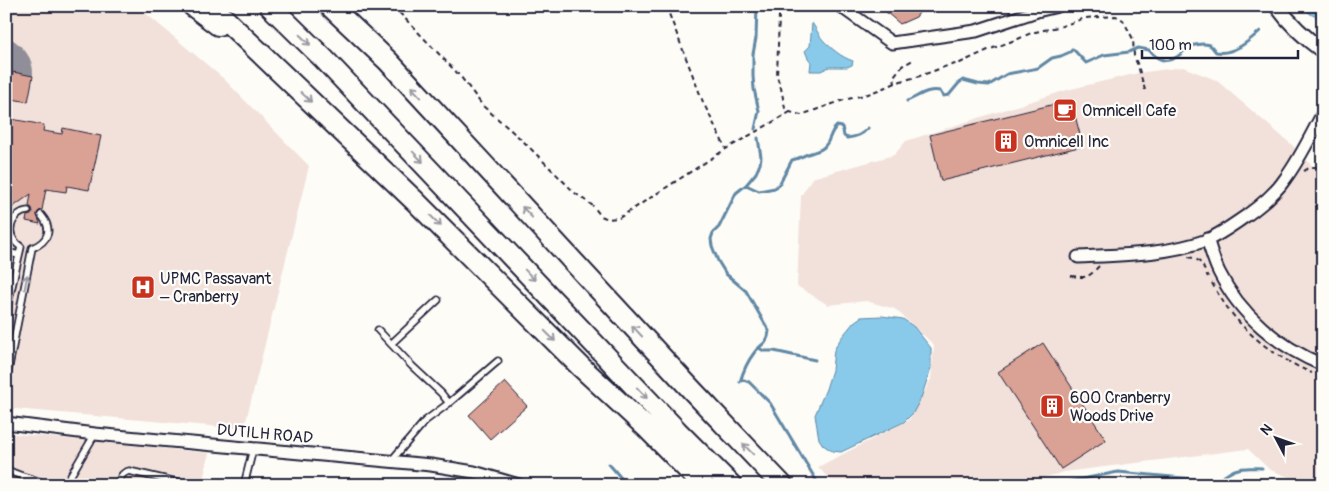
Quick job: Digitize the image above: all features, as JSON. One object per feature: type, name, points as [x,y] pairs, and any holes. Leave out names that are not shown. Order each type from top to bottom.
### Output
[{"type":"highway","points":[[193,6],[270,64]]},
{"type":"highway","points":[[211,6],[415,201],[581,367],[648,429],[703,485]]},
{"type":"highway","points":[[270,6],[324,59],[677,431],[731,485]]},
{"type":"highway","points":[[330,6],[388,61],[782,485]]},
{"type":"highway","points":[[345,6],[388,61]]},
{"type":"highway","points":[[581,367],[684,485]]},
{"type":"street","points":[[840,6],[892,43],[976,31],[1058,6]]},
{"type":"street","points":[[1277,6],[1303,36],[1323,51]]},
{"type":"street","points":[[1078,257],[1138,254],[1173,249],[1207,240],[1256,209],[1274,192],[1298,159],[1323,112]]},
{"type":"street","points":[[1207,240],[1219,271],[1249,316],[1261,328],[1293,351],[1323,365]]},
{"type":"street","name":"DUTILH ROAD","points":[[6,423],[95,434],[431,465],[494,477],[519,485]]},
{"type":"lane","points":[[6,312],[21,247],[14,241],[11,233],[11,224],[16,216],[28,211]]},
{"type":"lane","points":[[6,382],[32,248],[40,245],[46,238],[48,230],[46,221],[41,215]]},
{"type":"lane","points":[[6,252],[19,255]]},
{"type":"lane","points":[[391,344],[438,300]]},
{"type":"lane","points":[[378,330],[448,403]]},
{"type":"lane","points":[[390,461],[425,421],[498,361]]},
{"type":"lane","points":[[65,485],[95,434]]},
{"type":"lane","points":[[244,485],[253,449]]},
{"type":"lane","points":[[6,469],[14,474],[48,485]]},
{"type":"lane","points":[[118,485],[120,476],[128,471],[184,485]]},
{"type":"path","points":[[392,6],[461,76],[483,106],[522,140],[575,193],[593,206],[601,216],[608,219],[619,218],[726,149],[790,112]]},
{"type":"path","points":[[666,6],[703,102],[726,149]]},
{"type":"path","points":[[777,6],[779,15],[777,77],[785,108],[790,112],[801,115],[960,62],[1031,33],[1062,26],[1085,18],[1116,16],[1123,20],[1133,38],[1134,56],[1145,90]]},
{"type":"path","points":[[894,84],[894,76],[902,66],[915,59]]},
{"type":"path","points":[[1182,258],[1194,258],[1201,262],[1219,297],[1253,338],[1295,366],[1316,374]]},
{"type":"path","points":[[1071,276],[1084,278],[1100,266]]},
{"type":"shaded area","name":"UPMC Passavant – Cranberry","points":[[6,6],[137,6],[224,79],[309,166],[244,429],[6,407]]},
{"type":"shaded area","points":[[1183,67],[1216,80],[1291,144],[1323,177],[1323,485],[1310,485],[1270,470],[1248,449],[1064,472],[1017,485],[835,485],[818,467],[909,420],[931,379],[934,345],[895,309],[866,301],[828,305],[797,286],[801,196],[812,178],[894,155],[906,141],[1067,90],[1138,73]]},
{"type":"shaded area","points":[[7,433],[209,453],[202,485],[6,485]]},
{"type":"water","points":[[1305,6],[1323,6],[1323,19],[1309,13]]},
{"type":"water","points":[[812,23],[823,40],[837,52],[853,61],[852,65],[847,67],[829,67],[821,71],[810,71],[811,62],[805,51],[810,46]]},
{"type":"water","points":[[882,316],[903,319],[914,327],[931,348],[931,368],[921,398],[913,413],[904,422],[841,452],[832,451],[823,445],[819,439],[815,415],[832,370],[834,350],[854,322],[861,317]]},
{"type":"building","points":[[879,6],[924,6],[916,17],[900,24]]},
{"type":"building","points":[[13,72],[33,76],[28,102],[7,98]]},
{"type":"building","name":"Omnicell Inc","points":[[1071,100],[1083,146],[941,181],[930,135]]},
{"type":"building","points":[[6,118],[44,125],[43,131],[62,134],[63,128],[101,136],[89,190],[67,186],[66,192],[46,189],[42,210],[37,214],[40,224],[26,221],[27,216],[33,212],[29,206],[31,194],[6,212]]},
{"type":"building","name":"600 Cranberry Woods Drive","points":[[1043,343],[1106,440],[1061,469],[998,372]]},
{"type":"building","points":[[505,382],[527,406],[490,439],[469,415]]},
{"type":"waterway","points":[[755,129],[759,111],[753,76],[757,6]]},
{"type":"waterway","points":[[907,101],[923,93],[935,90],[940,91],[943,96],[949,95],[963,80],[989,85],[1007,74],[1038,68],[1052,58],[1061,56],[1073,49],[1086,63],[1104,55],[1129,52],[1138,48],[1149,50],[1161,60],[1169,60],[1174,59],[1188,47],[1203,44],[1211,46],[1216,52],[1228,52],[1245,43],[1260,31]]},
{"type":"waterway","points":[[746,185],[759,191],[775,188],[780,183],[792,160],[822,149],[837,126],[842,127],[844,136],[847,138],[859,135],[868,128]]},
{"type":"waterway","points":[[740,382],[749,360],[765,342],[769,331],[746,291],[726,274],[718,261],[711,239],[736,193],[756,173],[761,157],[758,138]]},
{"type":"waterway","points":[[759,348],[764,351],[774,351],[815,360]]},
{"type":"waterway","points":[[741,379],[749,382],[770,403],[819,485]]},
{"type":"waterway","points":[[609,464],[627,485]]},
{"type":"waterway","points":[[1052,485],[1118,472],[1215,481],[1237,469],[1262,468]]},
{"type":"taxiway","points":[[6,52],[17,64],[19,73]]},
{"type":"place","name":"Omnicell Cafe","points":[[1065,110]]},
{"type":"place","name":"Omnicell Inc","points":[[1006,141]]},
{"type":"place","name":"UPMC Passavant – Cranberry","points":[[143,287]]},
{"type":"place","name":"600 Cranberry Woods Drive","points":[[1052,406]]}]
